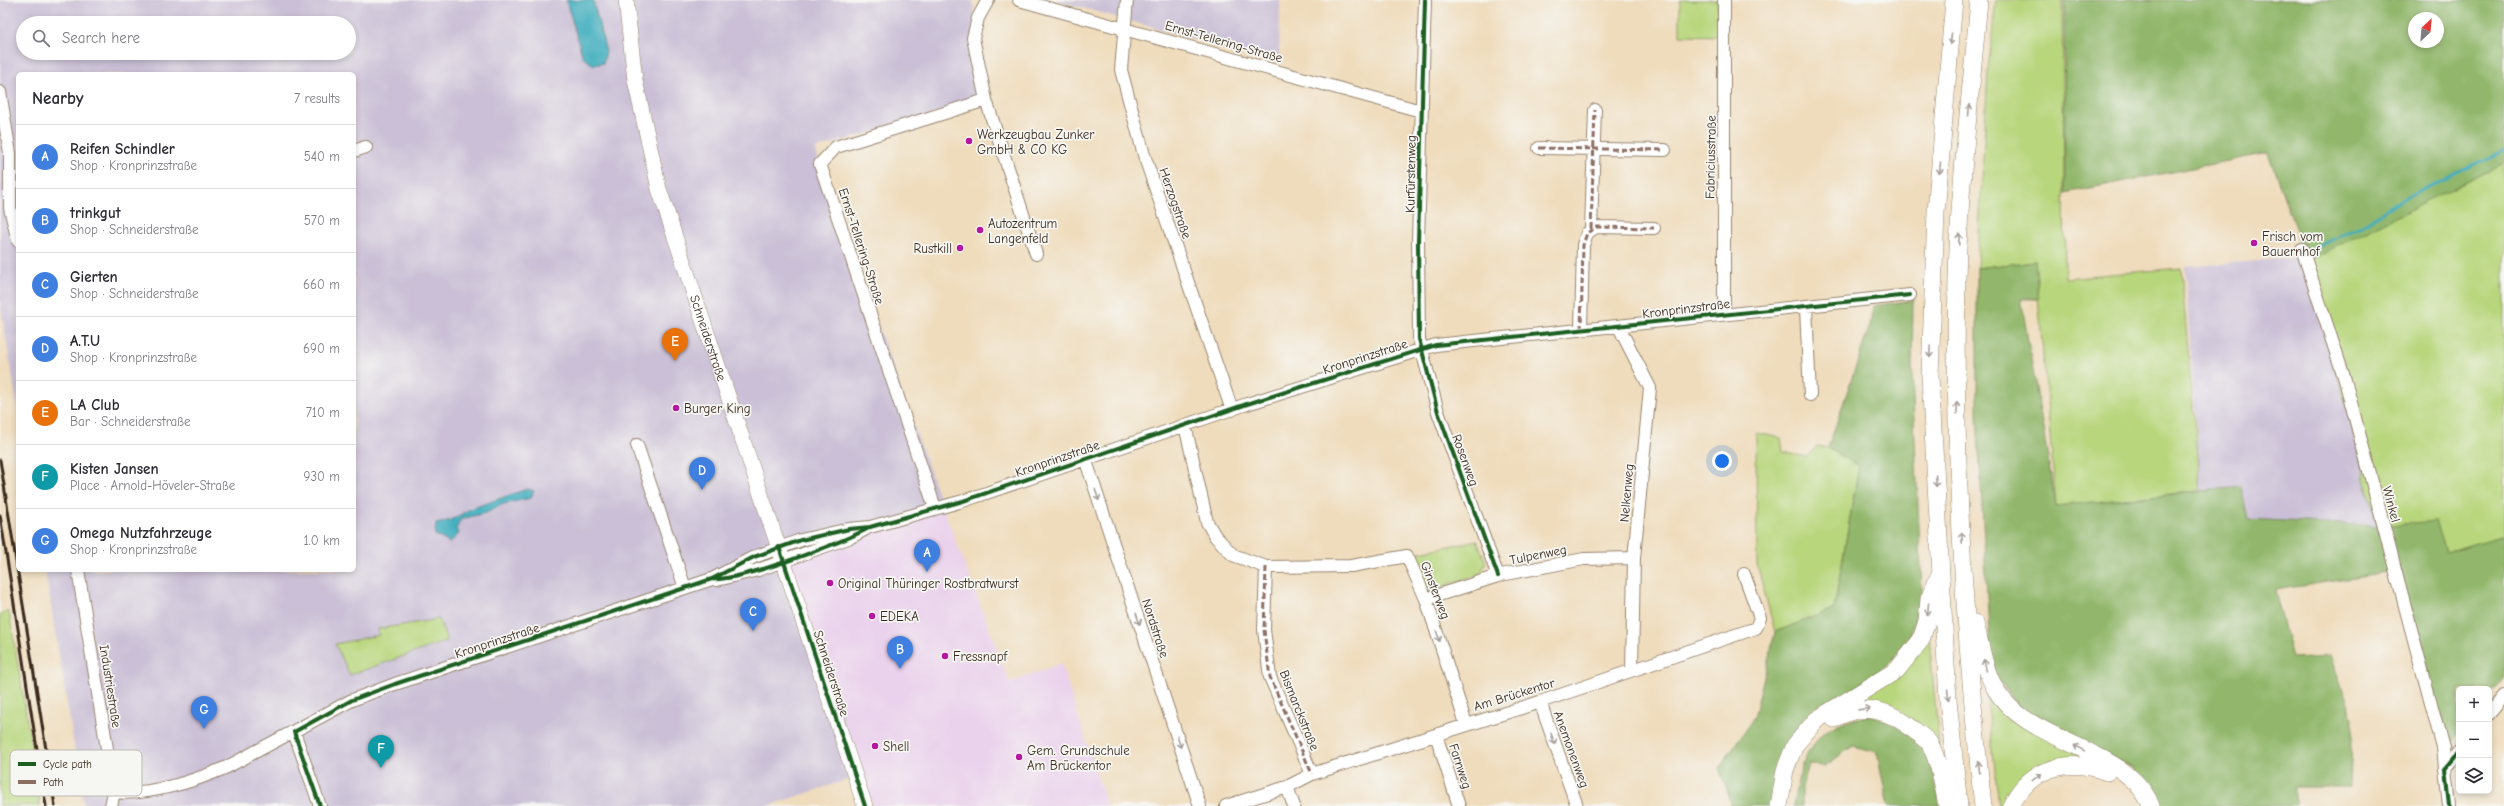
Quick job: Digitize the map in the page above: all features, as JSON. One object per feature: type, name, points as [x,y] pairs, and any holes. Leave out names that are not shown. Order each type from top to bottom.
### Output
[{"type":"highway","points":[[1954,0],[1932,279],[1930,376],[1948,700],[1959,806]]},
{"type":"highway","points":[[1979,0],[1960,215],[1957,278],[1956,377],[1963,577],[1983,806]]},
{"type":"highway","points":[[1779,806],[1785,770],[1795,745],[1816,720],[1897,670],[1920,640],[1927,621],[1929,599],[1941,572]]},
{"type":"highway","points":[[1963,577],[1986,671],[1996,690],[2008,706],[2024,718],[2121,770],[2138,784],[2151,806]]},
{"type":"highway","points":[[1786,806],[1792,772],[1801,748],[1821,726],[1846,712],[1871,708],[1901,719],[1929,743],[1941,769],[1947,806]]},
{"type":"highway","points":[[2011,806],[2024,787],[2040,774],[2058,767],[2074,764],[2089,765],[2117,775],[2134,789],[2145,806]]},
{"type":"main road","name":"Schneiderstraße","points":[[626,0],[635,80],[659,189],[865,806]]},
{"type":"street","points":[[988,0],[978,18],[973,38],[986,100],[1036,254]]},
{"type":"street","name":"Ernst-Tellering-Straße","points":[[1019,0],[1421,111]]},
{"type":"street","name":"Herzogstraße","points":[[1127,0],[1126,29],[1121,70],[1142,148],[1232,410]]},
{"type":"street","name":"Kurfürstenweg","points":[[1422,349],[1419,339],[1418,241],[1425,0]]},
{"type":"street","name":"Fabriciusstraße","points":[[1724,0],[1724,314]]},
{"type":"street","points":[[0,92],[10,153],[10,208],[16,233]]},
{"type":"street","name":"Ernst-Tellering-Straße","points":[[935,508],[820,164],[836,147],[986,100]]},
{"type":"street","points":[[1591,229],[1595,110]]},
{"type":"street","points":[[356,150],[366,147]]},
{"type":"street","points":[[1539,148],[1665,150]]},
{"type":"street","points":[[1581,330],[1583,244],[1587,233],[1596,227],[1654,228]]},
{"type":"street","name":"Winkel","points":[[2302,249],[2347,388],[2441,740],[2449,806]]},
{"type":"street","name":"Kronprinzstraße","points":[[142,792],[208,775],[294,732],[352,700],[395,684],[712,579],[722,580],[782,554],[851,537],[870,527],[963,501],[1085,458],[1436,345],[1490,338],[1619,327],[1724,314],[1806,308],[1910,296]]},
{"type":"street","points":[[1806,308],[1810,395]]},
{"type":"street","name":"Nelkenweg","points":[[1619,327],[1650,388],[1634,558],[1632,670]]},
{"type":"street","name":"Rosenweg","points":[[1422,349],[1438,412],[1498,576]]},
{"type":"street","points":[[1185,426],[1207,522],[1216,536],[1233,555],[1266,567]]},
{"type":"street","points":[[637,445],[685,588]]},
{"type":"street","name":"Nordstraße","points":[[1085,458],[1200,806]]},
{"type":"street","name":"Ginsterweg","points":[[1266,567],[1351,566],[1407,556],[1426,599],[1466,724]]},
{"type":"street","name":"Tulpenweg","points":[[1426,599],[1498,576],[1584,559],[1634,558]]},
{"type":"street","name":"Bismarckstraße","points":[[1266,567],[1264,630],[1270,677],[1312,774]]},
{"type":"street","name":"Industriestraße","points":[[78,572],[107,750]]},
{"type":"street","name":"Am Brückentor","points":[[1226,806],[1287,787],[1312,774],[1466,724],[1540,702],[1758,627],[1760,618],[1744,574]]},
{"type":"street","points":[[2492,710],[2504,696]]},
{"type":"street","name":"Anemonenweg","points":[[1540,702],[1577,806]]},
{"type":"street","points":[[294,732],[320,806]]},
{"type":"street","name":"Farnweg","points":[[1436,735],[1457,805]]},
{"type":"street","points":[[2445,768],[2456,755]]},
{"type":"street","points":[[1287,787],[1294,806]]},
{"type":"street","name":"Industriestraße","points":[[111,806],[113,796]]},
{"type":"shaded area","points":[[0,0],[973,0],[983,99],[815,149],[943,508],[786,554],[862,775],[767,806],[84,806],[82,796],[142,796],[142,750],[75,750],[45,572],[356,572],[356,72],[16,72],[16,398],[0,302]]},
{"type":"shaded area","points":[[1055,0],[1280,0],[1279,63]]},
{"type":"shaded area","points":[[2306,257],[2378,526],[2247,519],[2241,487],[2200,491],[2185,267]]},
{"type":"shaded area","points":[[943,508],[1010,683],[1061,663],[1107,806],[873,806],[786,554]]},
{"type":"green space","points":[[1680,0],[1718,0],[1718,36],[1680,35]]},
{"type":"green space","points":[[1996,0],[2062,0],[2065,278],[2181,268],[2200,491],[2056,506],[2035,261],[1977,268],[1988,70]]},
{"type":"green space","points":[[2064,0],[2504,0],[2504,163],[2307,261],[2268,153],[2065,193]]},
{"type":"green space","points":[[2504,162],[2504,535],[2446,552],[2378,526],[2307,260]]},
{"type":"green space","points":[[2035,261],[2039,299],[2021,299],[2056,506],[2241,487],[2248,519],[2378,526],[2436,521],[2446,552],[2504,535],[2504,678],[2492,692],[2492,686],[2456,686],[2456,736],[2446,748],[2400,571],[2275,590],[2292,658],[2330,656],[2353,717],[2350,787],[2295,787],[2295,806],[2154,806],[2133,768],[2044,725],[2016,704],[1991,668],[1977,414],[1977,268]]},
{"type":"green space","points":[[1913,300],[1912,375],[1922,592],[1911,633],[1891,662],[1813,718],[1774,806],[1730,806],[1731,802],[1719,768],[1754,717],[1775,632],[1834,609],[1859,466],[1828,448],[1870,325],[1873,306]]},
{"type":"green space","points":[[1756,433],[1781,438],[1783,452],[1807,457],[1817,446],[1828,448],[1859,466],[1834,609],[1775,632],[1757,564]]},
{"type":"green space","points":[[1477,540],[1486,563],[1480,574],[1435,589],[1426,586],[1416,553]]},
{"type":"green space","points":[[9,611],[32,749],[10,750],[10,796],[39,796],[40,806],[0,806],[0,615]]},
{"type":"green space","points":[[439,619],[447,641],[350,675],[335,644],[379,635],[378,629]]},
{"type":"green space","points":[[1929,636],[1939,746],[1858,702]]},
{"type":"green space","points":[[1987,698],[1999,702],[2087,756],[2049,761],[2004,806],[1999,806]]},
{"type":"green space","points":[[1871,715],[1889,722],[1903,730],[1914,738],[1922,747],[1929,758],[1939,806],[1888,806],[1877,752],[1853,746],[1825,766],[1809,765],[1802,787],[1802,806],[1793,806],[1806,756],[1814,744],[1823,734],[1836,725],[1851,719]]},
{"type":"water","points":[[566,0],[593,0],[606,52],[603,63],[594,65],[583,58]]},
{"type":"water","points":[[527,489],[534,491],[531,498],[503,504],[486,513],[461,519],[456,529],[459,534],[450,543],[435,535],[436,524],[451,520],[470,509]]},
{"type":"waterway","points":[[2312,249],[2357,228],[2392,205],[2504,150]]},
{"type":"railway","points":[[0,460],[16,561]]},
{"type":"railway","points":[[0,515],[37,750]]},
{"type":"railway","points":[[18,572],[46,750]]},
{"type":"railway","points":[[44,796],[46,806]]},
{"type":"railway","points":[[53,796],[55,806]]},
{"type":"marked path","points":[[1591,229],[1595,110]]},
{"type":"marked path","points":[[1539,148],[1665,150]]},
{"type":"marked path","points":[[1581,330],[1583,245],[1587,233],[1596,227],[1654,228]]},
{"type":"marked path","points":[[1266,567],[1264,630],[1270,677],[1312,774]]},
{"type":"cycle path","points":[[1425,0],[1418,241],[1419,339],[1438,412],[1498,576]]},
{"type":"cycle path","points":[[320,806],[294,732],[352,700],[395,684],[712,579],[754,557],[801,540],[849,529],[870,527],[963,501],[1247,404],[1436,345],[1910,295]]},
{"type":"cycle path","points":[[712,579],[725,578],[766,568],[813,552],[867,529]]},
{"type":"cycle path","points":[[779,547],[865,806]]},
{"type":"cycle path","points":[[2449,806],[2445,768],[2456,755]]},
{"type":"place","name":"Werkzeugbau Zunker GmbH & CO KG","points":[[969,141]]},
{"type":"place","name":"Autozentrum Langenfeld","points":[[980,230]]},
{"type":"place","name":"Frisch vom Bauernhof","points":[[2254,243]]},
{"type":"place","name":"Rustkill","points":[[960,248]]},
{"type":"place","name":"LA Club","points":[[675,361]]},
{"type":"place","name":"Burger King","points":[[676,408]]},
{"type":"place","name":"A.T.U","points":[[702,490]]},
{"type":"place","name":"Reifen Schindler","points":[[927,572]]},
{"type":"place","name":"Original Thüringer Rostbratwurst","points":[[830,583]]},
{"type":"place","name":"EDEKA","points":[[872,616]]},
{"type":"place","name":"Gierten","points":[[753,631]]},
{"type":"place","name":"Fressnapf","points":[[945,656]]},
{"type":"place","name":"trinkgut","points":[[900,669]]},
{"type":"place","name":"Omega Nutzfahrzeuge","points":[[204,729]]},
{"type":"place","name":"Shell","points":[[875,746]]},
{"type":"place","name":"Gem. Grundschule Am Brückentor","points":[[1019,757]]},
{"type":"place","name":"Kisten Jansen","points":[[381,768]]}]
